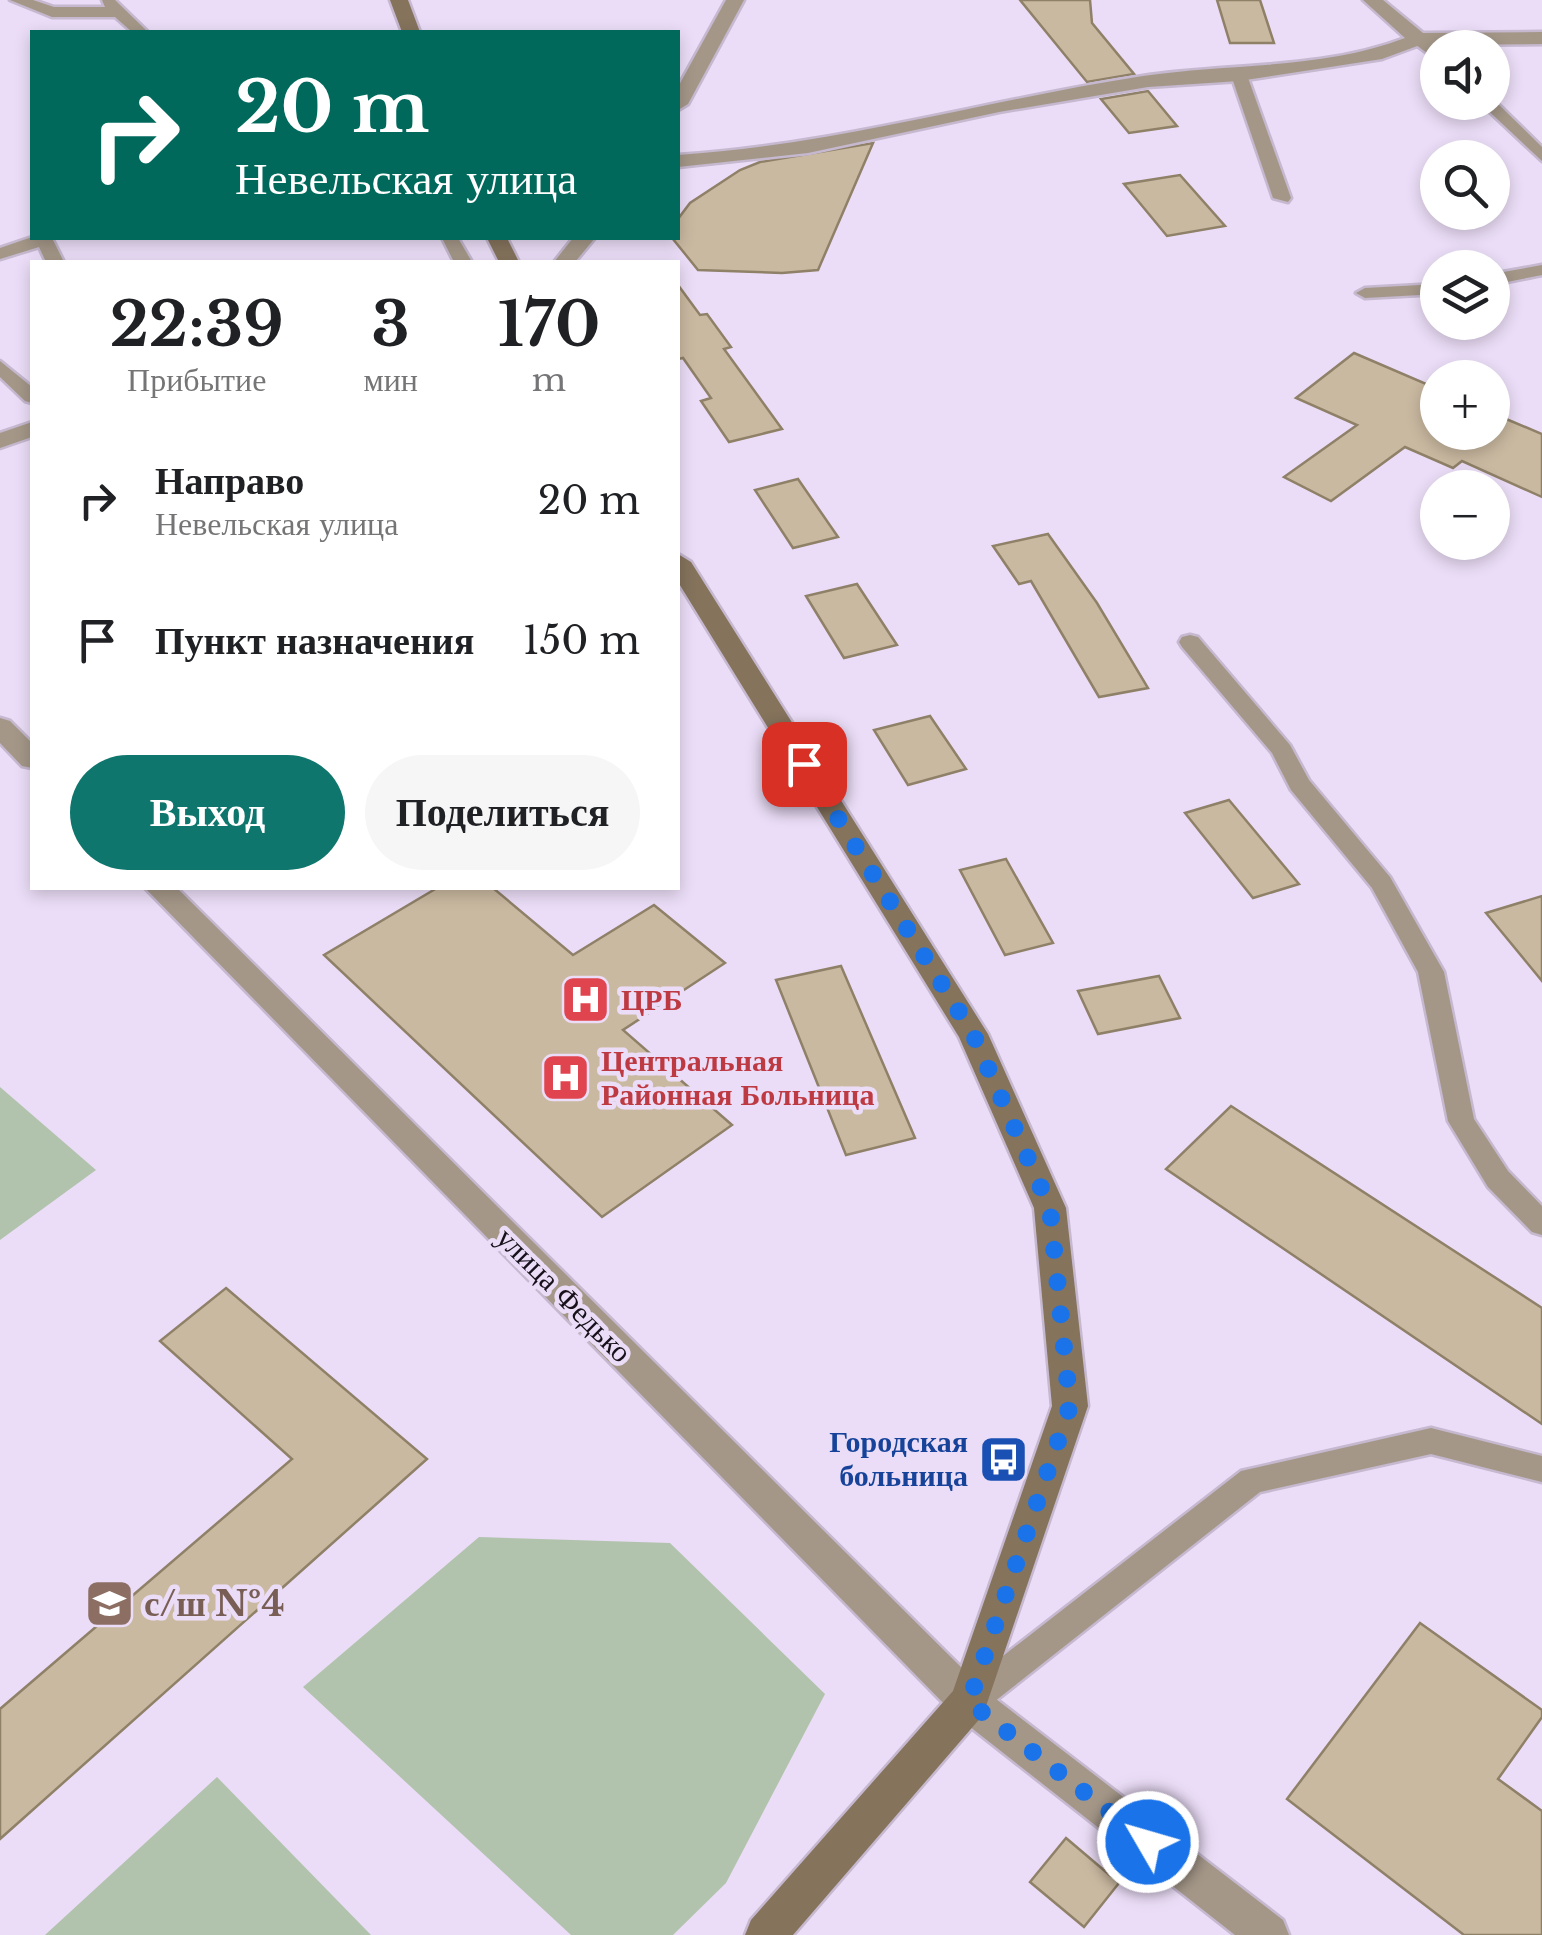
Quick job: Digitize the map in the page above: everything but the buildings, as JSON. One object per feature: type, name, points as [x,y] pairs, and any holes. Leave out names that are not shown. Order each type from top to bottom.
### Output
[{"type":"street","points":[[399,0],[410,30]]},
{"type":"street","points":[[680,100],[735,0]]},
{"type":"street","points":[[1372,0],[1418,39]]},
{"type":"street","points":[[680,161],[808,147],[999,106],[1148,81],[1239,76],[1382,53],[1418,39],[1542,38]]},
{"type":"street","points":[[566,260],[582,240]]},
{"type":"street","points":[[0,441],[30,430]]},
{"type":"street","points":[[680,565],[973,1034],[1050,1208],[1070,1406],[969,1702],[766,1935]]},
{"type":"street","points":[[0,727],[30,758]]},
{"type":"street","name":"улица Федько","points":[[162,890],[969,1702],[1268,1935]]},
{"type":"lane","points":[[18,0],[52,12],[122,12]]},
{"type":"lane","points":[[106,0],[138,30]]},
{"type":"lane","points":[[1239,76],[1282,198]]},
{"type":"lane","points":[[1505,120],[1542,156]]},
{"type":"lane","points":[[0,254],[41,240]]},
{"type":"lane","points":[[1510,276],[1542,270]]},
{"type":"lane","points":[[1366,294],[1420,290]]},
{"type":"lane","points":[[0,367],[30,395]]},
{"type":"lane","points":[[1190,642],[1282,750],[1299,784],[1381,883],[1431,972],[1461,1121],[1498,1179],[1542,1224]]},
{"type":"lane","points":[[969,1702],[1252,1480],[1431,1441],[1542,1468]]},
{"type":"green space","points":[[0,1087],[96,1170],[0,1240]]},
{"type":"green space","points":[[479,1537],[670,1543],[825,1694],[726,1883],[673,1935],[571,1935],[303,1687]]},
{"type":"green space","points":[[217,1777],[371,1935],[45,1935]]},
{"type":"place","name":"ЦРБ","points":[[586,1000]]},
{"type":"place","name":"Центральная Районная Больница","points":[[566,1078]]},
{"type":"place","name":"Городская больница","points":[[1003,1459]]},
{"type":"place","name":"с/ш №4","points":[[109,1604]]},
{"type":"route","points":[[804,764],[973,1034],[1050,1208],[1070,1406],[969,1702],[1148,1842]]}]
